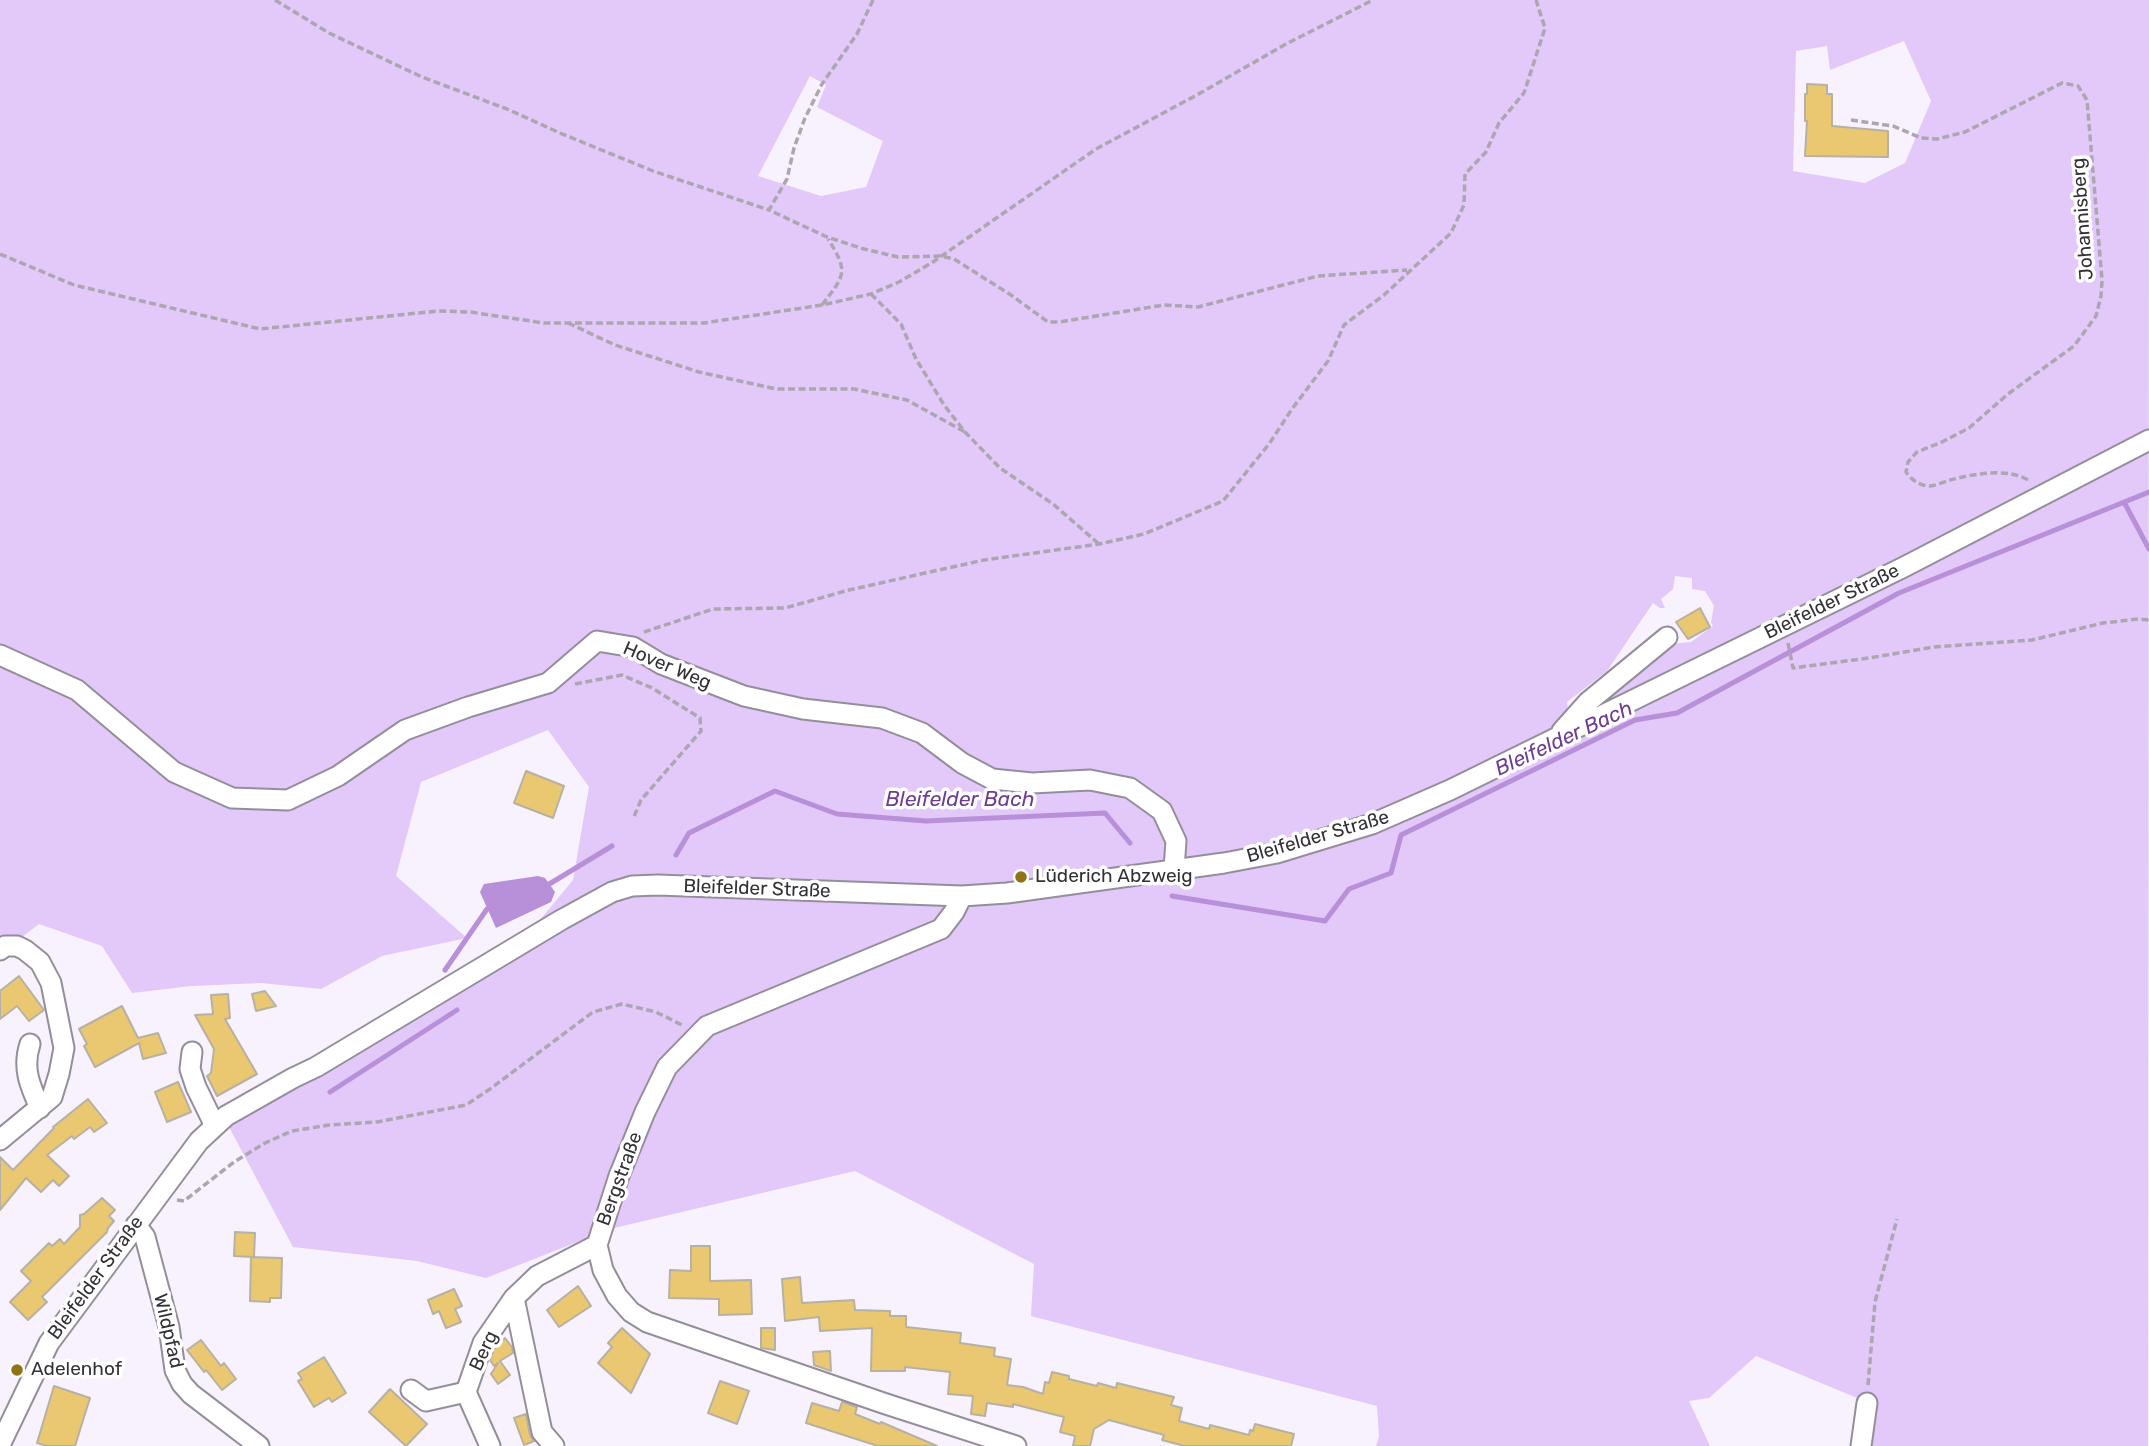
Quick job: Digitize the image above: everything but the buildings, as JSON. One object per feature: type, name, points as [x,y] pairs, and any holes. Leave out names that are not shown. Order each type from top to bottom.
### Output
[{"type":"street","name":"Bleifelder Straße","points":[[1,1438],[49,1342],[199,1141],[226,1116],[316,1067],[612,892],[632,886],[658,885],[962,896],[1007,893],[1224,863],[1277,853],[1372,824],[1429,800],[1904,567],[2149,440]]},
{"type":"street","points":[[1554,739],[1588,702],[1667,637]]},
{"type":"street","name":"Hover Weg","points":[[0,655],[76,690],[174,772],[232,798],[288,800],[338,776],[405,730],[468,707],[548,683],[597,641],[633,647],[661,664],[744,696],[803,709],[882,718],[922,733],[962,763],[992,779],[1032,783],[1090,780],[1130,789],[1162,811],[1176,841],[1174,869]]},
{"type":"street","name":"Bergstraße","points":[[962,896],[941,929],[707,1026],[667,1067],[619,1176],[597,1245],[603,1270],[617,1296],[631,1312],[647,1322],[1016,1446]]},
{"type":"street","points":[[0,950],[5,946],[17,946],[40,962],[51,983],[64,1048],[52,1097],[0,1140]]},
{"type":"street","points":[[30,1044],[26,1071],[40,1108]]},
{"type":"street","points":[[192,1052],[190,1069],[215,1126]]},
{"type":"street","name":"Wildpfad","points":[[136,1225],[145,1237],[169,1327],[175,1370],[182,1384],[191,1394],[259,1446]]},
{"type":"street","name":"Berg","points":[[490,1446],[466,1392],[483,1343],[514,1298],[537,1276],[597,1245]]},
{"type":"street","name":"Berg","points":[[514,1298],[541,1432],[554,1446]]},
{"type":"street","points":[[411,1390],[426,1401],[466,1392]]},
{"type":"street","points":[[1861,1446],[1867,1403]]},
{"type":"path","points":[[275,0],[329,33],[422,76],[653,171],[769,210],[827,237],[864,249],[898,257],[940,256],[954,259],[1048,321],[1059,322],[1164,305],[1198,307],[1318,276],[1409,270]]},
{"type":"path","points":[[769,210],[787,179],[805,118],[857,34],[873,0]]},
{"type":"path","points":[[0,254],[74,285],[260,329],[438,311],[470,312],[544,323],[704,323],[822,305],[871,294],[899,282],[1096,149],[1286,44],[1373,0]]},
{"type":"path","points":[[643,633],[713,609],[785,608],[849,590],[984,560],[1099,544],[1144,534],[1223,500],[1269,444],[1328,361],[1344,325],[1384,295],[1451,233],[1464,205],[1465,174],[1486,152],[1499,123],[1524,93],[1545,29],[1536,0]]},
{"type":"path","name":"Johannisberg","points":[[1851,120],[1893,126],[1921,138],[1937,139],[1965,132],[2063,83],[2078,86],[2087,100],[2102,280],[2096,316],[2074,345],[2008,394],[1969,428],[1917,452],[1908,462],[1906,472],[1913,481],[1929,486],[1973,475],[1995,473],[2022,476],[2046,493]]},
{"type":"path","points":[[822,305],[839,283],[843,269],[839,256],[827,237]]},
{"type":"path","points":[[871,294],[901,324],[916,359],[944,405],[965,432],[1000,468],[1053,504],[1099,544]]},
{"type":"path","points":[[566,323],[615,345],[712,375],[776,389],[854,389],[907,400],[965,432]]},
{"type":"path","points":[[1783,626],[1793,668],[1869,659],[1934,647],[2032,640],[2103,623],[2149,620]]},
{"type":"path","points":[[566,685],[622,675],[652,688],[700,718],[701,731],[658,778],[641,800],[633,819]]},
{"type":"path","points":[[156,1197],[184,1201],[234,1161],[292,1131],[377,1122],[466,1105],[593,1012],[622,1004],[656,1012],[681,1023],[697,1036]]},
{"type":"path","points":[[1867,1403],[1875,1302],[1897,1219]]},
{"type":"shaded area","points":[[0,0],[2149,0],[2148,1446],[1870,1446],[1862,1400],[1756,1356],[1709,1398],[1689,1401],[1710,1446],[1376,1446],[1379,1437],[1377,1406],[1031,1316],[1034,1264],[855,1171],[610,1229],[486,1278],[417,1261],[293,1247],[229,1127],[515,950],[573,880],[589,787],[548,730],[421,782],[396,876],[467,938],[382,956],[321,989],[261,983],[191,986],[132,993],[102,946],[39,924],[0,954]],"holes":[[[1904,41],[1931,101],[1905,163],[1865,183],[1793,171],[1796,51],[1827,46],[1830,70]],[[810,76],[826,85],[817,107],[883,141],[866,187],[821,196],[758,176]],[[1675,576],[1692,578],[1692,589],[1705,591],[1714,606],[1711,622],[1713,626],[1691,642],[1669,644],[1569,719],[1567,702],[1607,671],[1653,603],[1665,608],[1661,599],[1673,589]]]},
{"type":"shaded area","points":[[538,876],[545,878],[555,892],[551,902],[496,928],[480,892],[484,884]]},
{"type":"waterway","name":"Bleifelder Bach","points":[[1172,896],[1325,921],[1349,889],[1391,873],[1401,835],[1635,720],[1677,713],[1899,593],[2149,492]]},
{"type":"waterway","points":[[2124,502],[2149,549]]},
{"type":"waterway","name":"Bleifelder Bach","points":[[676,855],[689,833],[775,791],[837,814],[926,821],[1105,813],[1130,843]]},
{"type":"waterway","name":"Bleifelder Bach","points":[[546,886],[612,846]]},
{"type":"waterway","name":"Bleifelder Bach","points":[[445,970],[491,907]]},
{"type":"waterway","name":"Bleifelder Bach","points":[[330,1092],[457,1010]]},
{"type":"place","name":"Lüderich Abzweig","points":[[1021,877]]},
{"type":"place","name":"Adelenhof","points":[[17,1370]]}]
